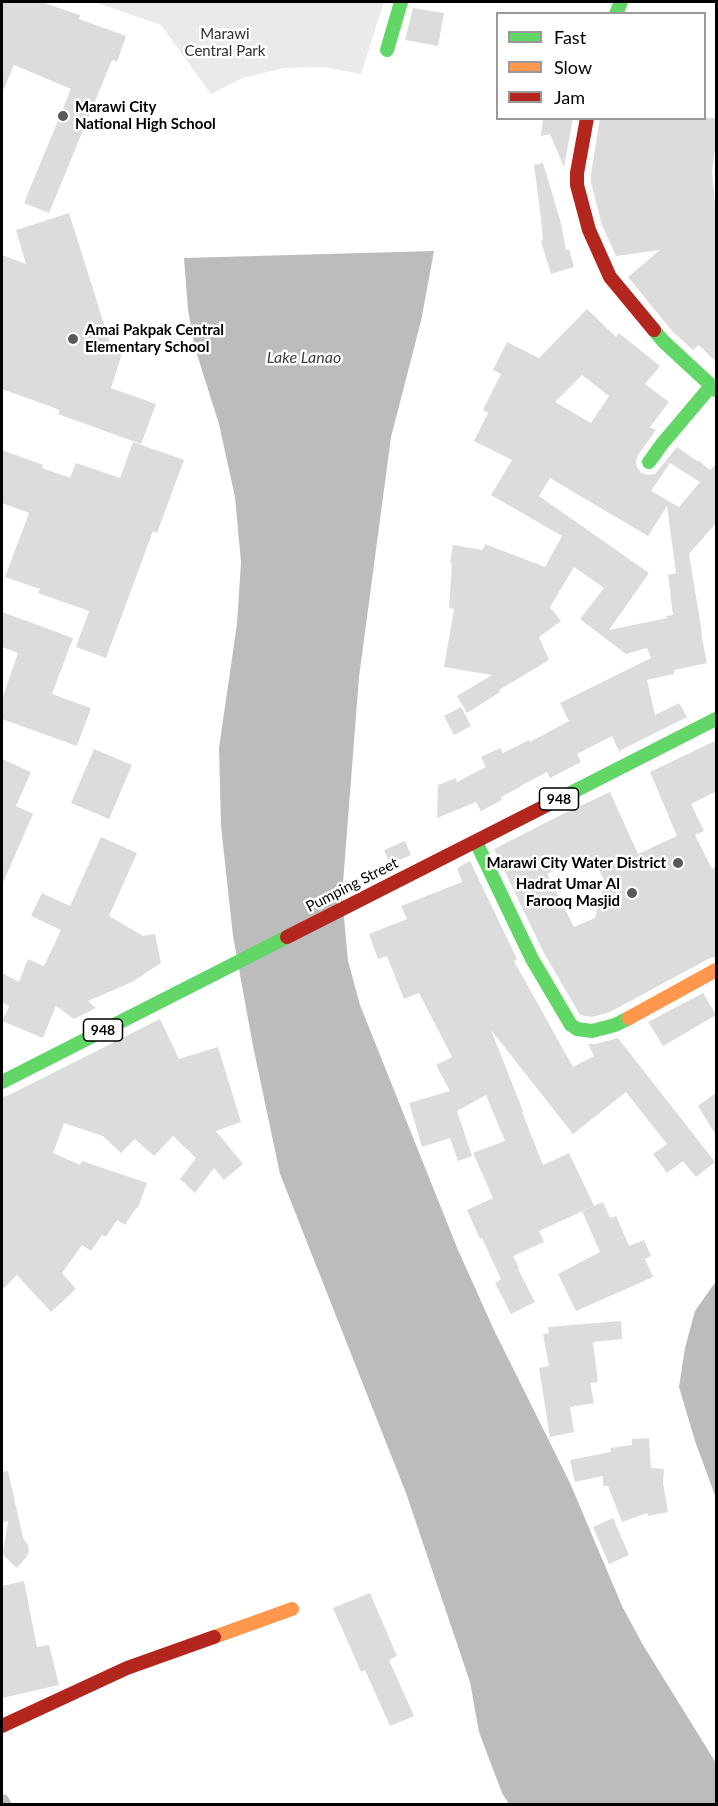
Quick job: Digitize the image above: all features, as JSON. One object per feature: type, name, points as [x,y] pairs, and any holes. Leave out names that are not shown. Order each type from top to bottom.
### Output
[{"type":"main road","points":[[387,50],[401,2]]},
{"type":"main road","points":[[587,120],[577,185],[589,230],[610,277],[663,341],[714,388],[662,444],[650,462]]},
{"type":"main road","name":"Pumping Street","points":[[2,1082],[717,719]]},
{"type":"main road","points":[[476,842],[532,959],[571,1025],[577,1029],[592,1030],[615,1025],[717,970]]},
{"type":"main road","points":[[2,1726],[127,1668],[292,1609]]},
{"type":"green space","name":"Marawi Central Park","points":[[95,2],[384,2],[361,74],[324,67],[284,68],[243,78],[211,94],[161,25]]},
{"type":"water","name":"Lake Lanao","points":[[434,251],[421,321],[391,437],[359,677],[342,896],[348,961],[360,1005],[458,1250],[494,1330],[570,1483],[622,1606],[643,1645],[716,1763],[716,1804],[509,1804],[502,1793],[479,1732],[470,1682],[406,1493],[280,1174],[233,936],[221,826],[219,748],[237,624],[241,562],[235,497],[219,424],[195,348],[188,310],[184,258]]},
{"type":"water","points":[[716,1281],[716,1498],[695,1441],[679,1387],[685,1348],[695,1311]]},
{"type":"building","points":[[2,2],[41,2],[80,15],[79,19],[126,36],[117,62],[112,60],[49,213],[24,203],[71,89],[14,65],[2,93]]},
{"type":"building","points":[[413,8],[444,13],[438,46],[405,40]]},
{"type":"building","points":[[706,118],[717,118],[712,171],[717,225],[717,363],[699,345],[693,350],[673,332],[628,277],[660,250],[616,256],[602,225],[591,183],[600,120],[706,120]]},
{"type":"building","points":[[543,120],[573,120],[564,167],[550,134],[541,136]]},
{"type":"building","points":[[543,163],[561,223],[566,250],[569,249],[574,267],[551,274],[541,241],[543,240],[534,165]]},
{"type":"building","points":[[69,213],[110,343],[124,347],[111,388],[156,404],[141,444],[58,414],[60,410],[2,389],[2,255],[26,264],[16,230]]},
{"type":"building","points":[[587,309],[616,337],[619,333],[660,366],[645,384],[669,402],[650,427],[656,430],[638,455],[637,467],[641,473],[655,474],[677,447],[710,470],[717,463],[717,522],[689,554],[707,663],[674,670],[674,674],[647,680],[655,715],[679,703],[687,717],[619,751],[612,736],[577,754],[581,762],[550,778],[547,772],[501,797],[502,800],[481,811],[476,802],[437,818],[438,785],[456,778],[457,782],[486,767],[481,757],[500,748],[503,753],[529,740],[530,742],[569,721],[560,703],[651,658],[647,648],[626,654],[580,619],[604,588],[574,567],[550,607],[561,621],[539,637],[549,660],[499,690],[500,692],[467,713],[457,696],[492,675],[444,667],[454,609],[449,608],[452,564],[450,563],[453,545],[483,550],[485,544],[545,567],[562,536],[491,495],[512,460],[474,441],[488,413],[483,410],[501,374],[493,370],[507,342],[539,358]],"holes":[[[582,375],[609,396],[591,423],[555,402]],[[670,463],[700,482],[679,507],[651,491]],[[550,478],[648,536],[667,506],[676,573],[668,575],[673,615],[609,630],[649,573],[539,496]]]},
{"type":"building","points":[[133,442],[184,460],[157,533],[153,531],[106,658],[76,647],[89,611],[38,593],[40,589],[5,577],[29,513],[2,503],[2,450],[70,478],[76,463],[120,478]]},
{"type":"building","points":[[2,612],[73,638],[52,694],[91,708],[77,746],[2,719],[2,699],[18,653],[2,647]]},
{"type":"building","points":[[461,707],[471,726],[454,735],[444,716]]},
{"type":"building","points":[[717,740],[717,791],[691,804],[704,831],[695,835],[712,869],[717,866],[717,957],[710,958],[610,1012],[592,1017],[580,1015],[544,953],[494,849],[610,792],[638,854],[677,836],[650,772]],"holes":[[[574,861],[578,869],[595,861],[605,882],[595,918],[574,927],[547,874]]]},
{"type":"building","points":[[94,749],[132,765],[109,819],[71,803]]},
{"type":"building","points":[[2,759],[31,772],[16,806],[33,814],[2,885]]},
{"type":"building","points":[[101,837],[137,853],[109,916],[143,936],[155,934],[161,963],[132,982],[88,1001],[96,1008],[74,1019],[56,1006],[43,1038],[2,1021],[9,1006],[2,1002],[2,973],[19,982],[28,959],[44,966],[61,930],[31,916],[42,893],[70,906]]},
{"type":"building","points":[[405,841],[411,855],[390,864],[384,850]]},
{"type":"building","points":[[470,861],[517,959],[514,961],[573,1067],[594,1056],[588,1044],[618,1038],[715,1162],[696,1177],[683,1161],[667,1173],[653,1154],[667,1144],[626,1092],[573,1134],[491,1030],[543,1165],[569,1153],[594,1206],[539,1231],[544,1242],[513,1256],[535,1302],[511,1314],[495,1283],[501,1279],[467,1210],[493,1198],[473,1153],[505,1141],[486,1095],[457,1111],[472,1156],[458,1161],[450,1138],[422,1147],[409,1103],[450,1091],[436,1065],[452,1057],[419,993],[404,999],[387,956],[378,959],[369,934],[407,919],[401,906],[462,882],[457,868]]},
{"type":"building","points":[[703,993],[716,1015],[663,1046],[648,1022]]},
{"type":"building","points":[[160,1019],[179,1059],[218,1047],[241,1122],[216,1131],[243,1164],[224,1180],[214,1168],[195,1193],[180,1179],[196,1158],[173,1136],[154,1156],[135,1139],[121,1153],[103,1136],[64,1123],[53,1153],[80,1165],[82,1161],[147,1183],[138,1208],[125,1225],[117,1220],[106,1237],[102,1235],[91,1251],[82,1245],[62,1273],[76,1289],[51,1312],[17,1275],[2,1290],[2,1097]]},
{"type":"building","points":[[717,1092],[717,1137],[698,1106]]},
{"type":"building","points":[[603,1202],[610,1218],[616,1216],[629,1246],[644,1240],[651,1256],[645,1259],[653,1277],[576,1311],[558,1274],[600,1252],[582,1211]]},
{"type":"building","points":[[621,1321],[622,1339],[593,1342],[598,1382],[590,1383],[594,1403],[570,1407],[574,1432],[550,1437],[539,1368],[549,1366],[543,1334],[549,1333],[548,1327]]},
{"type":"building","points":[[649,1438],[651,1468],[664,1469],[663,1483],[668,1512],[648,1516],[647,1513],[622,1522],[608,1486],[603,1486],[603,1476],[575,1482],[570,1460],[611,1452],[610,1448],[632,1445],[632,1439]]},
{"type":"building","points":[[8,1471],[23,1538],[29,1551],[17,1568],[3,1553],[8,1521],[2,1522],[2,1472]]},
{"type":"building","points":[[613,1518],[629,1555],[609,1564],[593,1527]]},
{"type":"building","points":[[24,1581],[37,1647],[49,1645],[59,1685],[2,1698],[2,1586]]},
{"type":"building","points":[[370,1593],[397,1656],[389,1660],[414,1716],[390,1726],[365,1670],[361,1672],[333,1608]]},
{"type":"traffic: fast","points":[[387,50],[401,2]]},
{"type":"traffic: fast","points":[[617,12],[621,2]]},
{"type":"traffic: fast","points":[[654,330],[716,390]]},
{"type":"traffic: fast","points":[[649,462],[711,386]]},
{"type":"traffic: fast","points":[[553,802],[716,719]]},
{"type":"traffic: fast","points":[[476,842],[532,959],[571,1025],[577,1029],[592,1031],[615,1025],[629,1018]]},
{"type":"traffic: fast","points":[[2,1082],[287,937]]},
{"type":"traffic: slow","points":[[629,1018],[716,970]]},
{"type":"traffic: slow","points":[[214,1637],[292,1609]]},
{"type":"traffic: jam","points":[[587,120],[577,185],[589,230],[610,277],[654,330]]},
{"type":"traffic: jam","points":[[287,937],[553,802]]},
{"type":"traffic: jam","points":[[2,1726],[127,1668],[214,1637]]},
{"type":"place","name":"Marawi City National High School","points":[[63,116]]},
{"type":"place","name":"Amai Pakpak Central Elementary School","points":[[73,339]]},
{"type":"place","name":"Marawi City Water District","points":[[678,863]]},
{"type":"place","name":"Hadrat Umar Al Farooq Masjid","points":[[632,893]]}]
